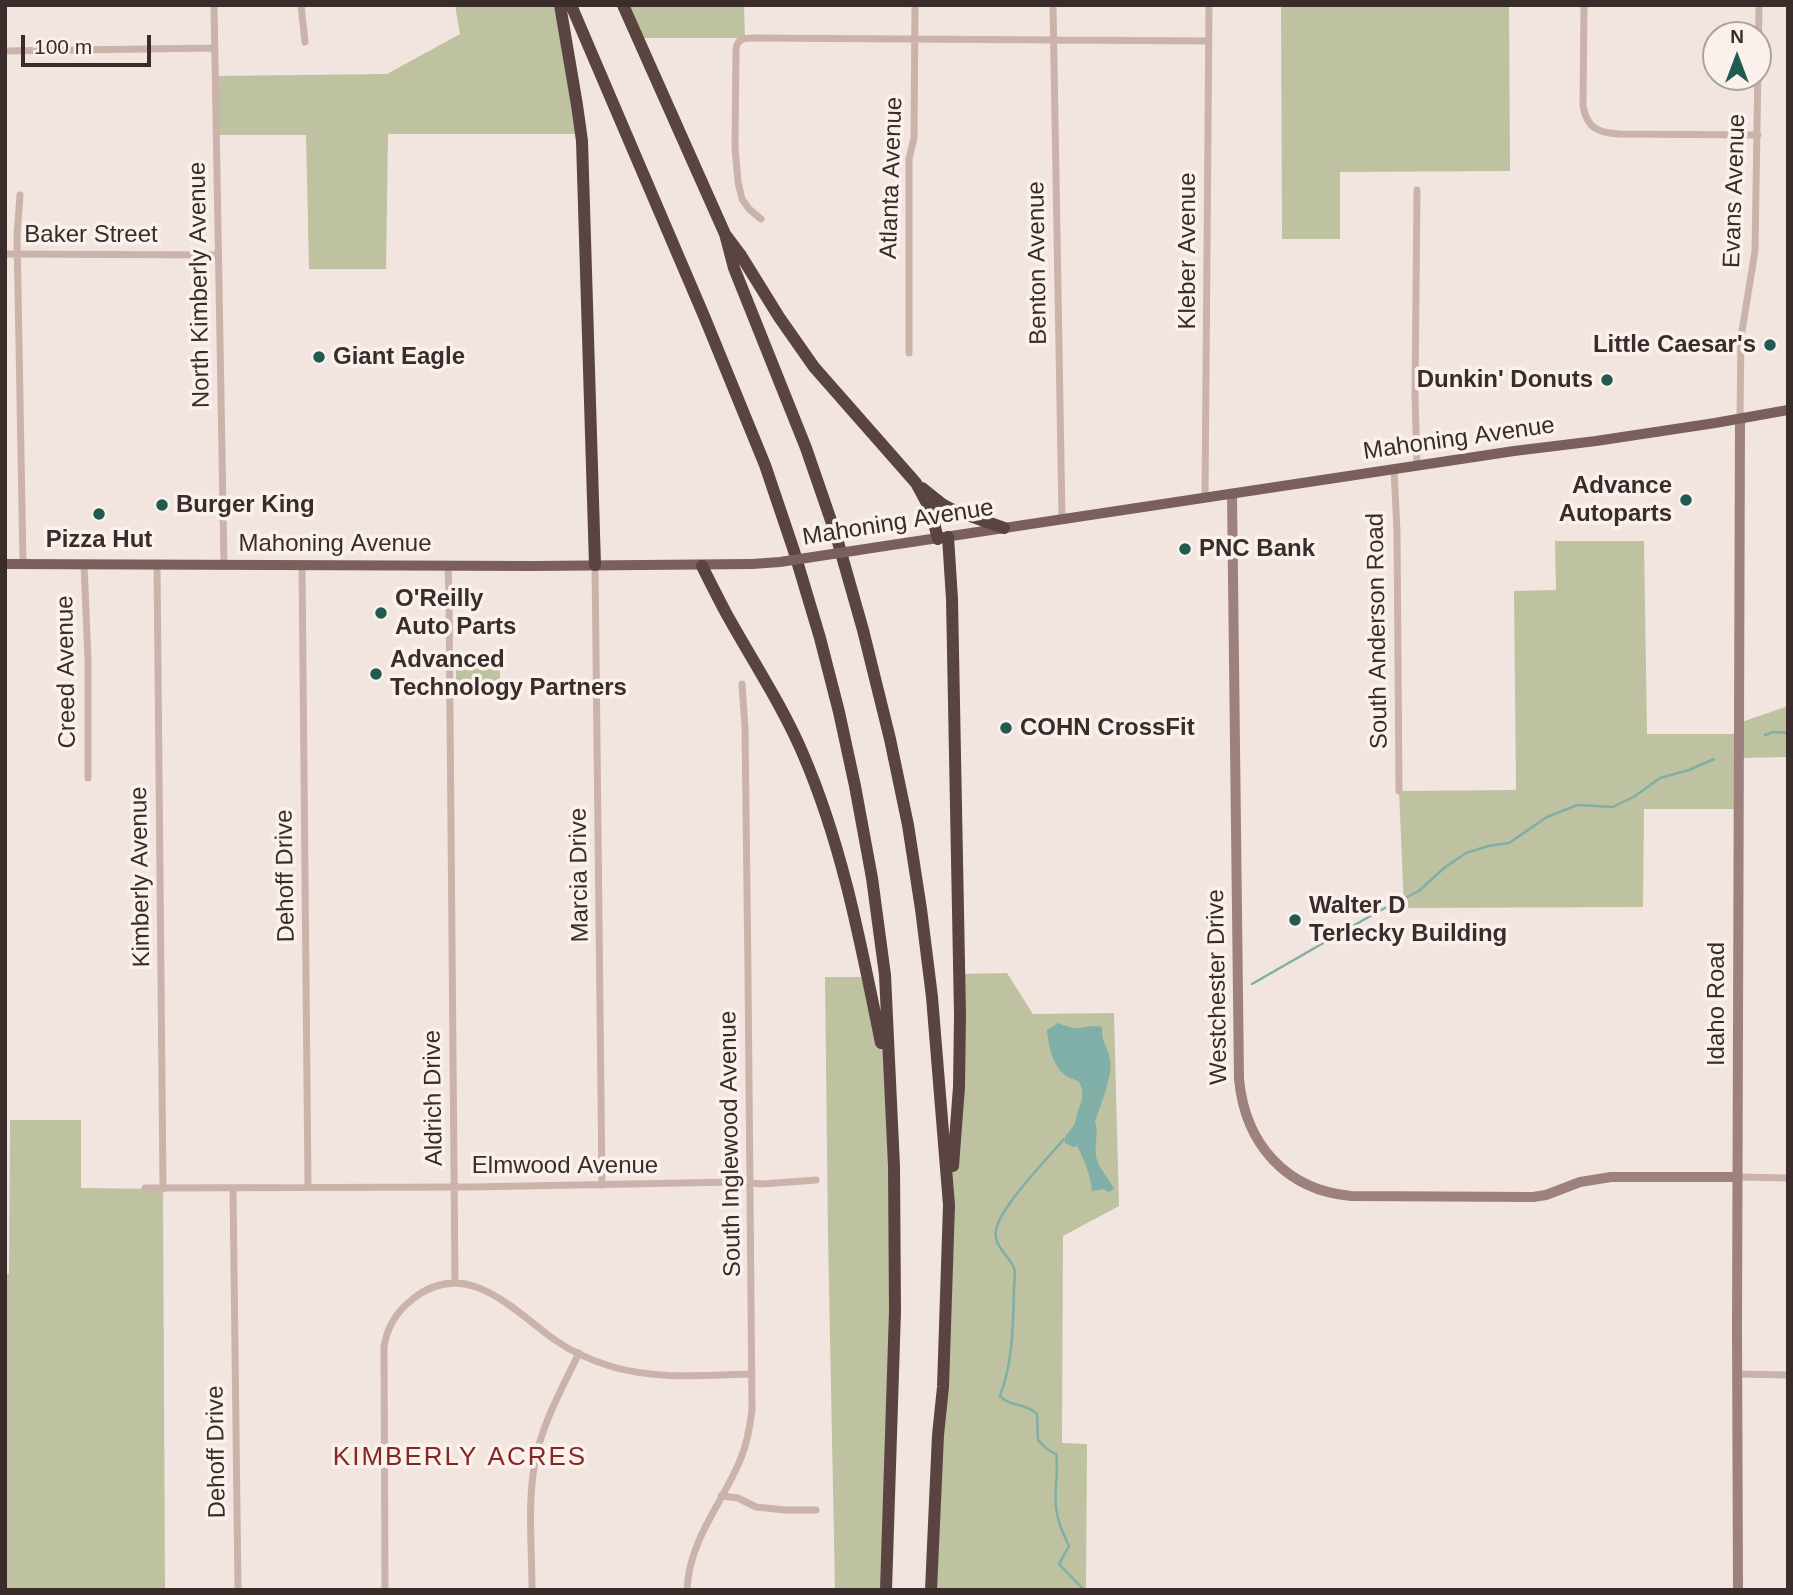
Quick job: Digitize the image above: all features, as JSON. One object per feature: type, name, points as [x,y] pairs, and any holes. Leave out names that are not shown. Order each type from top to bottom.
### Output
[{"type":"highway","points":[[560,5],[577,104],[582,152],[595,565]]},
{"type":"highway","points":[[571,5],[765,465],[804,583],[839,712],[855,786],[872,878],[885,975],[894,1166],[895,1250],[886,1590]]},
{"type":"highway","points":[[624,5],[726,234],[734,268],[806,448],[836,535],[863,630],[908,825],[921,909],[932,997],[949,1205]]},
{"type":"highway","points":[[726,234],[814,367],[916,483],[951,509],[1004,528]]},
{"type":"highway","points":[[916,483],[943,538],[952,626],[960,1015],[959,1087],[949,1205],[943,1387],[938,1435],[931,1590]]},
{"type":"highway","points":[[702,566],[787,720],[815,783],[850,898],[889,1079]]},
{"type":"main road","name":"Mahoning Avenue","points":[[5,564],[702,566],[780,562],[1590,442],[1788,410]]},
{"type":"street","name":"North Kimberly Avenue","points":[[214,5],[224,565]]},
{"type":"street","points":[[301,5],[305,42]]},
{"type":"street","name":"Atlanta Avenue","points":[[909,353],[909,159],[914,138],[915,5]]},
{"type":"street","name":"Benton Avenue","points":[[1053,5],[1062,519]]},
{"type":"street","name":"Kleber Avenue","points":[[1205,498],[1209,5]]},
{"type":"street","points":[[1584,5],[1583,106],[1592,127],[1606,133],[1619,134],[1758,135]]},
{"type":"street","name":"Evans Avenue","points":[[1740,419],[1741,337],[1755,251],[1759,5]]},
{"type":"street","points":[[761,219],[748,209],[742,199],[738,182],[736,50],[742,39],[1209,41]]},
{"type":"street","points":[[5,51],[214,48]]},
{"type":"street","points":[[1417,190],[1417,466]]},
{"type":"street","points":[[20,195],[17,254],[23,564]]},
{"type":"street","name":"Baker Street","points":[[5,254],[218,255]]},
{"type":"street","name":"Idaho Road","points":[[1738,1590],[1740,419]]},
{"type":"street","name":"South Anderson Road","points":[[1394,470],[1399,791]]},
{"type":"street","name":"Westchester Drive","points":[[1232,494],[1239,1079],[1245,1115],[1264,1150],[1283,1169],[1305,1184],[1333,1194],[1351,1196],[1533,1197],[1580,1182],[1611,1177],[1737,1177]]},
{"type":"street","name":"Creed Avenue","points":[[84,564],[88,660],[88,778]]},
{"type":"street","name":"Kimberly Avenue","points":[[157,565],[163,1189]]},
{"type":"street","name":"Dehoff Drive","points":[[302,565],[308,1187]]},
{"type":"street","name":"Marcia Drive","points":[[595,565],[602,1185]]},
{"type":"street","name":"Aldrich Drive","points":[[448,566],[455,1283]]},
{"type":"street","name":"South Inglewood Avenue","points":[[687,1590],[695,1549],[741,1458],[752,1410],[743,684]]},
{"type":"street","points":[[1737,1177],[1788,1178]]},
{"type":"street","name":"Elmwood Avenue","points":[[145,1188],[762,1184],[816,1180]]},
{"type":"street","name":"Dehoff Drive","points":[[233,1188],[237,1590]]},
{"type":"street","points":[[385,1590],[385,1340],[392,1322],[406,1304],[419,1294],[455,1283],[472,1285],[494,1294],[555,1340],[611,1367],[670,1376],[752,1374]]},
{"type":"street","points":[[532,1590],[531,1506],[538,1450],[546,1423],[579,1353]]},
{"type":"street","points":[[1737,1374],[1788,1374]]},
{"type":"street","points":[[721,1496],[738,1498],[756,1507],[816,1510]]},
{"type":"green space","points":[[455,5],[560,5],[581,134],[388,134],[386,269],[309,269],[306,135],[217,135],[215,76],[387,74],[460,34]]},
{"type":"green space","points":[[623,5],[744,5],[745,38],[638,38]]},
{"type":"green space","points":[[1281,5],[1509,5],[1510,171],[1340,172],[1340,239],[1282,239]]},
{"type":"green space","points":[[1555,541],[1644,541],[1647,734],[1738,734],[1739,723],[1788,706],[1788,757],[1739,758],[1739,809],[1644,809],[1643,907],[1404,908],[1399,791],[1516,790],[1514,591],[1556,590]]},
{"type":"green space","points":[[456,664],[500,664],[500,689],[456,689]]},
{"type":"green space","points":[[1007,973],[1033,1014],[1114,1013],[1119,1206],[1063,1236],[1062,1443],[1087,1444],[1086,1590],[931,1590],[959,974]]},
{"type":"green space","points":[[825,977],[867,977],[889,1079],[894,1166],[886,1590],[835,1590]]},
{"type":"green space","points":[[10,1120],[81,1120],[81,1188],[163,1189],[165,1590],[5,1590],[5,1274],[9,1274]]},
{"type":"water","points":[[1058,1023],[1074,1028],[1102,1027],[1110,1067],[1108,1083],[1095,1122],[1096,1157],[1114,1189],[1109,1192],[1104,1189],[1092,1191],[1087,1168],[1077,1146],[1065,1143],[1065,1137],[1075,1122],[1082,1093],[1079,1082],[1063,1073],[1052,1056],[1047,1030]]},
{"type":"waterway","points":[[1765,735],[1773,732],[1788,733]]},
{"type":"waterway","points":[[1252,984],[1419,891],[1444,868],[1466,853],[1509,843],[1547,817],[1577,805],[1613,807],[1635,796],[1660,778],[1714,759]]},
{"type":"waterway","points":[[1214,998],[1226,995]]},
{"type":"waterway","points":[[1064,1139],[1015,1196],[999,1220],[996,1230],[997,1241],[1015,1273],[1012,1343],[1000,1396],[1037,1414],[1038,1440],[1056,1454],[1057,1512],[1069,1546],[1059,1564],[1084,1590]]},
{"type":"place","name":"Little Caesar's","points":[[1770,345]]},
{"type":"place","name":"Giant Eagle","points":[[319,357]]},
{"type":"place","name":"Dunkin' Donuts","points":[[1607,380]]},
{"type":"place","name":"Advance Autoparts","points":[[1686,500]]},
{"type":"place","name":"Burger King","points":[[162,505]]},
{"type":"place","name":"Pizza Hut","points":[[99,514]]},
{"type":"place","name":"PNC Bank","points":[[1185,549]]},
{"type":"place","name":"O'Reilly Auto Parts","points":[[381,613]]},
{"type":"place","name":"Advanced Technology Partners","points":[[376,674]]},
{"type":"place","name":"COHN CrossFit","points":[[1006,728]]},
{"type":"place","name":"Walter D Terlecky Building","points":[[1295,920]]},
{"type":"district","name":"KIMBERLY ACRES","points":[[460,1458]]}]
